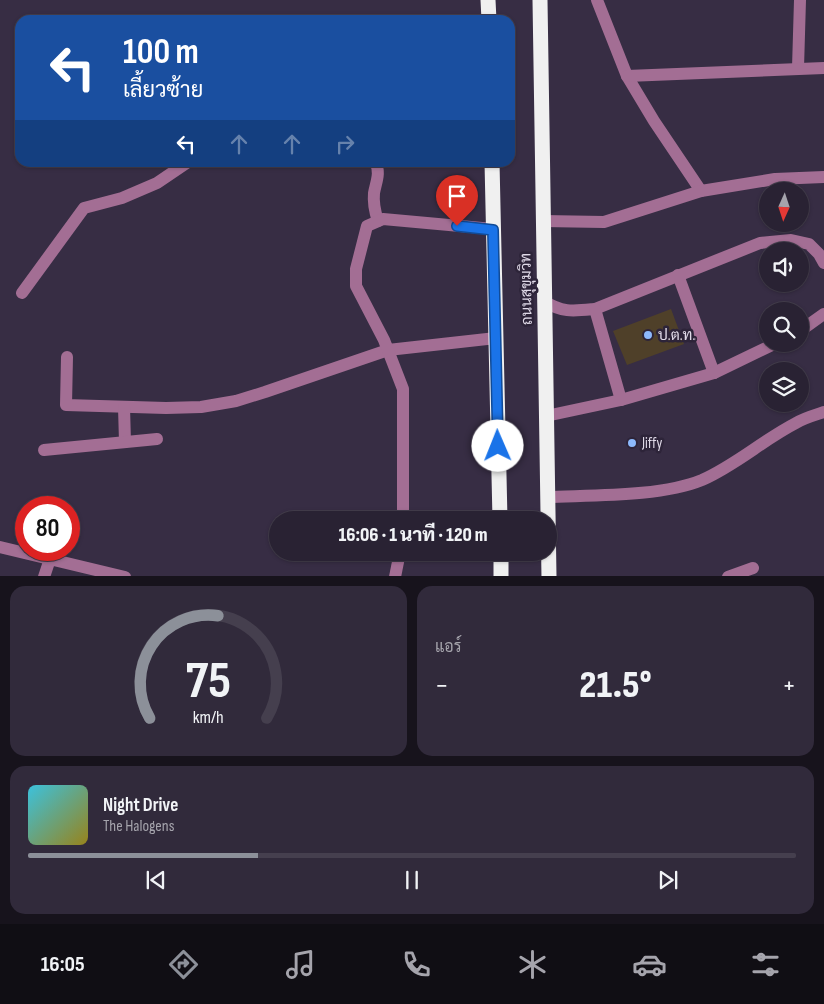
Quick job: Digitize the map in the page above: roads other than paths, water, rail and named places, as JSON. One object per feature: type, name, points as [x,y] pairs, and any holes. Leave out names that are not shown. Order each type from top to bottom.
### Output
[{"type":"highway","points":[[488,0],[489,15]]},
{"type":"highway","name":"ถนนสุขุมวิท","points":[[540,0],[549,576]]},
{"type":"highway","name":"ถนนสุขุมวิท","points":[[492,167],[500,511]]},
{"type":"highway","points":[[500,561],[501,576]]},
{"type":"street","points":[[597,0],[627,76],[654,121],[701,191]]},
{"type":"street","points":[[798,68],[800,0]]},
{"type":"street","points":[[627,76],[824,68]]},
{"type":"street","points":[[22,293],[84,208],[122,198],[157,183],[181,167]]},
{"type":"street","points":[[378,167],[374,194],[375,211],[378,221]]},
{"type":"street","points":[[543,221],[604,222],[701,191],[775,178],[824,177]]},
{"type":"street","points":[[403,511],[403,389],[388,350],[356,286],[356,269],[367,226],[383,219],[493,230]]},
{"type":"street","points":[[544,301],[554,308],[570,311],[595,309],[760,243],[791,240],[809,244],[820,254],[824,263]]},
{"type":"street","points":[[678,275],[714,373]]},
{"type":"street","points":[[595,309],[621,400]]},
{"type":"street","points":[[809,325],[824,314]]},
{"type":"street","points":[[67,357],[66,405],[200,407],[236,401],[388,350],[496,338]]},
{"type":"street","points":[[546,416],[621,400],[714,373],[759,351]]},
{"type":"street","points":[[124,407],[125,442]]},
{"type":"street","points":[[547,497],[646,492],[679,487],[701,480],[741,459],[796,422],[824,412]]},
{"type":"street","points":[[44,450],[157,439]]},
{"type":"street","points":[[0,547],[15,551]]},
{"type":"street","points":[[44,576],[49,561]]},
{"type":"street","points":[[59,561],[125,576]]},
{"type":"street","points":[[395,576],[398,561]]},
{"type":"street","points":[[728,576],[753,568]]},
{"type":"place","name":"ป.ต.ท.","points":[[648,335]]},
{"type":"place","name":"Jiffy","points":[[632,443]]}]
